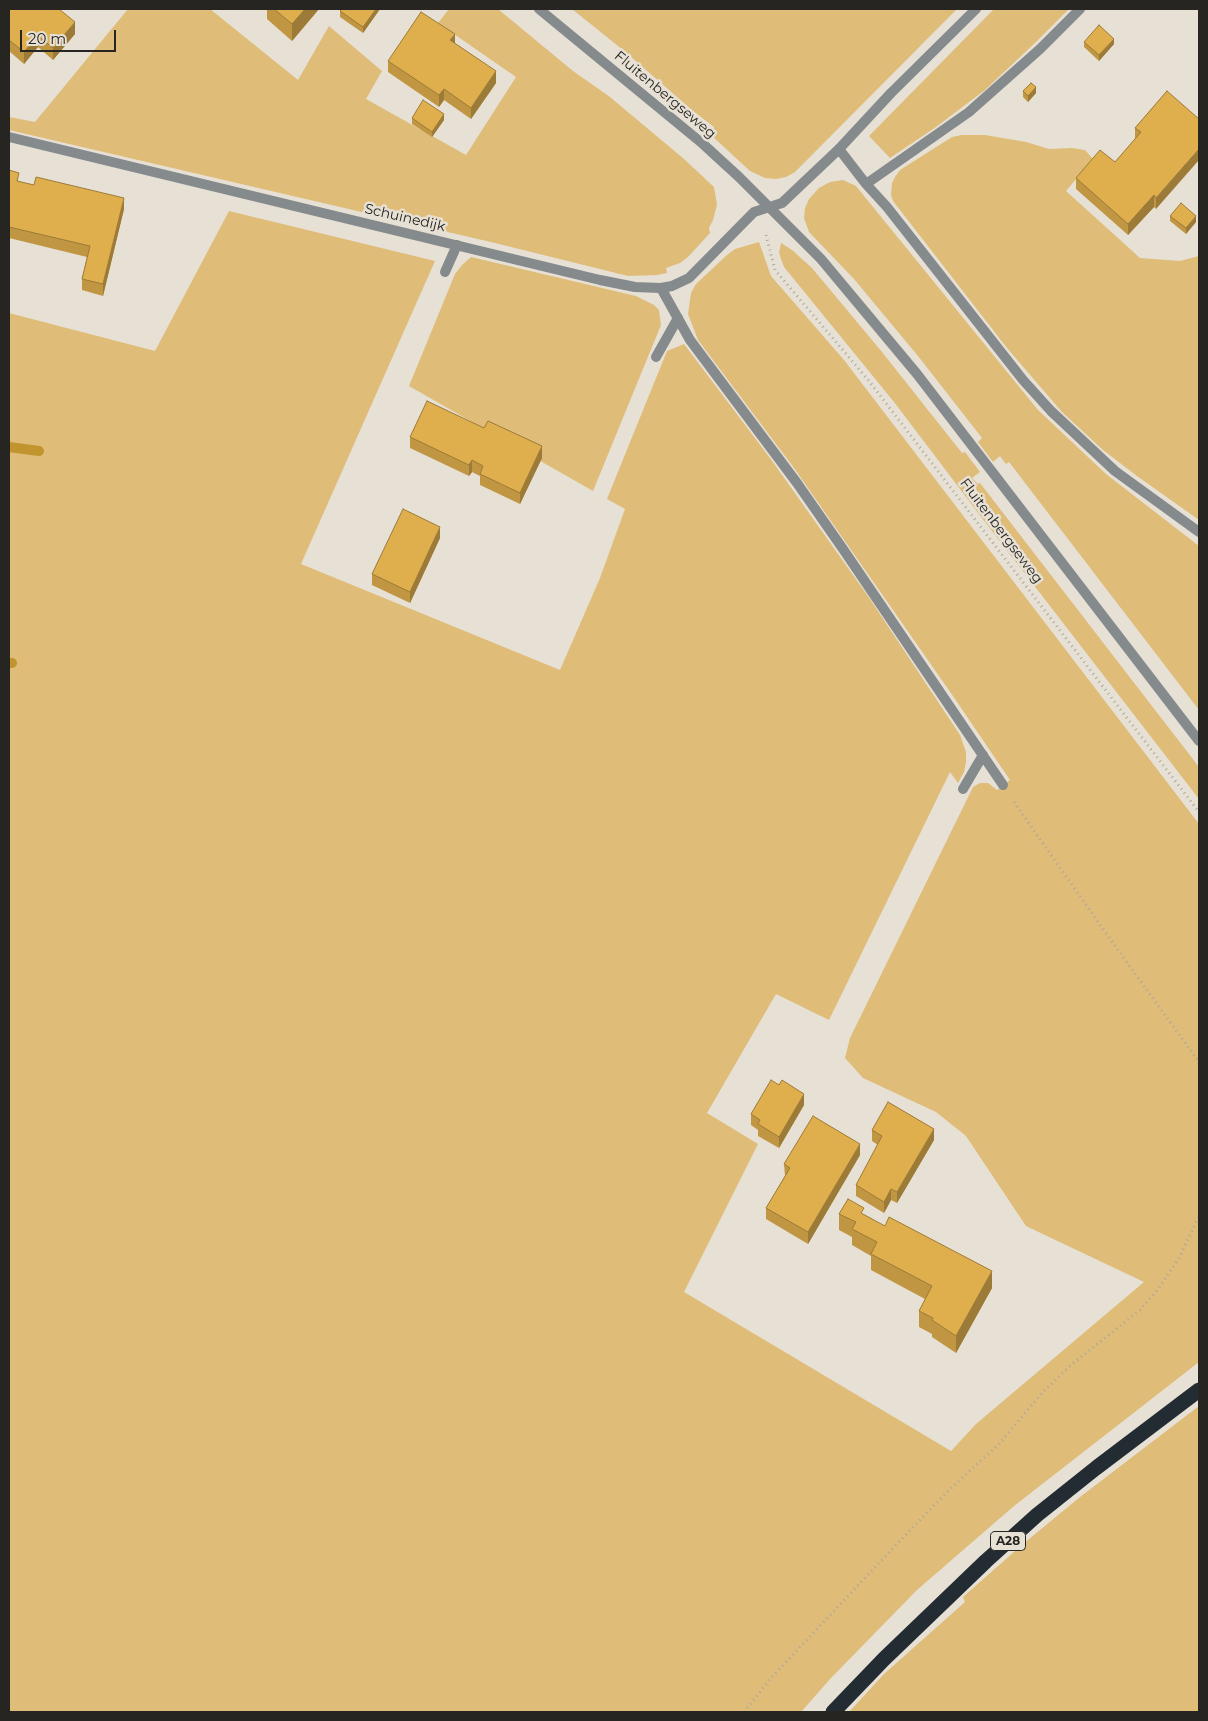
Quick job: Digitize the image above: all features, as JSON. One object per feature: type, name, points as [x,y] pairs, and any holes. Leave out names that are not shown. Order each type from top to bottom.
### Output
[{"type":"highway","name":"A28","points":[[834,1712],[884,1659],[1037,1515],[1199,1390]]},
{"type":"street","name":"Fluitenbergseweg","points":[[538,9],[703,144],[821,259],[917,374],[1199,741]]},
{"type":"street","points":[[769,207],[782,203],[839,149],[891,93],[976,9]]},
{"type":"street","points":[[866,184],[969,112],[1080,9]]},
{"type":"street","name":"Schuinedijk","points":[[9,137],[634,287],[661,288],[672,286],[689,278],[754,212],[769,207]]},
{"type":"street","points":[[839,149],[1023,380],[1051,410],[1115,471],[1199,532]]},
{"type":"street","points":[[445,272],[457,245]]},
{"type":"street","points":[[661,288],[690,340],[786,468],[843,549],[1003,785]]},
{"type":"street","points":[[656,357],[678,318]]},
{"type":"street","points":[[963,790],[983,755]]},
{"type":"path","name":"Fluitenbergseweg","points":[[775,270],[870,381],[1199,812]]},
{"type":"path","points":[[1003,785],[1110,939],[1199,1062]]},
{"type":"path","points":[[744,1712],[777,1671],[894,1546],[948,1491],[998,1445],[1043,1392],[1070,1366],[1140,1310],[1159,1288],[1179,1258],[1199,1216]]},
{"type":"shaded area","points":[[128,9],[210,9],[298,80],[329,26],[382,71],[366,99],[466,155],[516,77],[438,23],[449,9],[498,9],[573,71],[610,97],[684,159],[714,187],[717,205],[709,228],[710,233],[688,257],[680,263],[666,268],[667,273],[628,276],[495,243],[9,130],[9,117],[35,122]]},
{"type":"shaded area","points":[[572,9],[957,9],[795,172],[786,177],[776,179],[765,178],[750,171],[711,135],[714,127]]},
{"type":"shaded area","points":[[994,9],[1069,9],[985,90],[936,127],[890,158],[869,136]]},
{"type":"shaded area","points":[[985,135],[1026,142],[1049,149],[1072,148],[1085,150],[1093,159],[1066,191],[1140,258],[1180,261],[1199,256],[1199,520],[1103,450],[1062,412],[1007,348],[893,201],[891,195],[892,183],[900,170],[952,137]]},
{"type":"shaded area","points":[[843,180],[856,186],[1038,410],[1106,474],[1199,546],[1199,710],[1009,462],[1006,464],[1000,456],[993,462],[978,442],[982,438],[918,356],[854,279],[809,232],[804,218],[805,208],[809,199],[819,188],[830,182]]},
{"type":"shaded area","points":[[229,211],[435,261],[301,564],[560,670],[600,578],[625,509],[607,499],[667,351],[684,344],[770,458],[870,599],[960,735],[966,752],[964,772],[958,783],[950,772],[829,1020],[776,994],[707,1113],[758,1144],[684,1292],[951,1451],[976,1424],[1144,1282],[1026,1226],[966,1136],[936,1112],[863,1078],[845,1058],[850,1038],[973,787],[980,783],[988,783],[997,790],[1010,780],[794,468],[698,340],[688,314],[691,293],[696,284],[727,255],[735,249],[759,242],[771,276],[844,360],[1199,824],[1199,1362],[1014,1506],[917,1590],[831,1678],[801,1712],[9,1712],[9,313],[155,351]]},
{"type":"shaded area","points":[[781,243],[812,268],[962,453],[965,452],[980,472],[972,478],[978,484],[980,483],[1199,767],[1199,799],[894,402],[784,267],[779,253]]},
{"type":"shaded area","points":[[471,257],[636,296],[654,305],[659,310],[661,325],[593,491],[409,386],[455,274]]},
{"type":"shaded area","points":[[1199,1406],[1199,1712],[849,1712],[884,1674],[965,1602],[963,1597],[1023,1544],[1080,1497]]},
{"type":"building","points":[[9,9],[59,9],[75,22],[53,48],[38,36],[24,52],[9,40]]},
{"type":"building","points":[[274,9],[305,9],[292,24]]},
{"type":"building","points":[[342,9],[376,9],[363,27],[340,11]]},
{"type":"building","points":[[421,12],[455,34],[450,40],[496,71],[471,108],[444,89],[439,95],[388,61]]},
{"type":"building","points":[[1099,25],[1114,39],[1099,55],[1084,42]]},
{"type":"building","points":[[1031,83],[1036,87],[1028,96],[1023,91]]},
{"type":"building","points":[[1167,91],[1199,119],[1199,149],[1156,198],[1154,195],[1128,224],[1076,178],[1100,150],[1115,162],[1141,132],[1135,128]]},
{"type":"building","points":[[423,100],[444,114],[432,132],[412,118]]},
{"type":"building","points":[[9,170],[19,173],[17,181],[34,185],[36,177],[124,198],[103,284],[82,279],[90,246],[9,227]]},
{"type":"building","points":[[1181,203],[1196,216],[1186,228],[1170,216]]},
{"type":"building","points":[[427,401],[484,428],[488,421],[542,446],[520,493],[480,474],[483,466],[472,460],[469,465],[410,437]]},
{"type":"building","points":[[403,509],[440,527],[410,592],[372,574]]},
{"type":"building","points":[[771,1080],[779,1085],[782,1080],[804,1094],[779,1137],[758,1124],[760,1120],[751,1114]]},
{"type":"building","points":[[888,1102],[934,1129],[897,1192],[891,1189],[884,1202],[856,1185],[882,1136],[872,1130]]},
{"type":"building","points":[[813,1116],[860,1144],[808,1232],[766,1208],[790,1168],[784,1164]]},
{"type":"building","points":[[848,1199],[864,1208],[861,1213],[885,1226],[889,1217],[992,1271],[956,1336],[932,1320],[933,1318],[919,1311],[932,1286],[871,1254],[877,1242],[852,1229],[856,1222],[839,1214]]},
{"type":"waterway","points":[[9,447],[39,451]]}]
